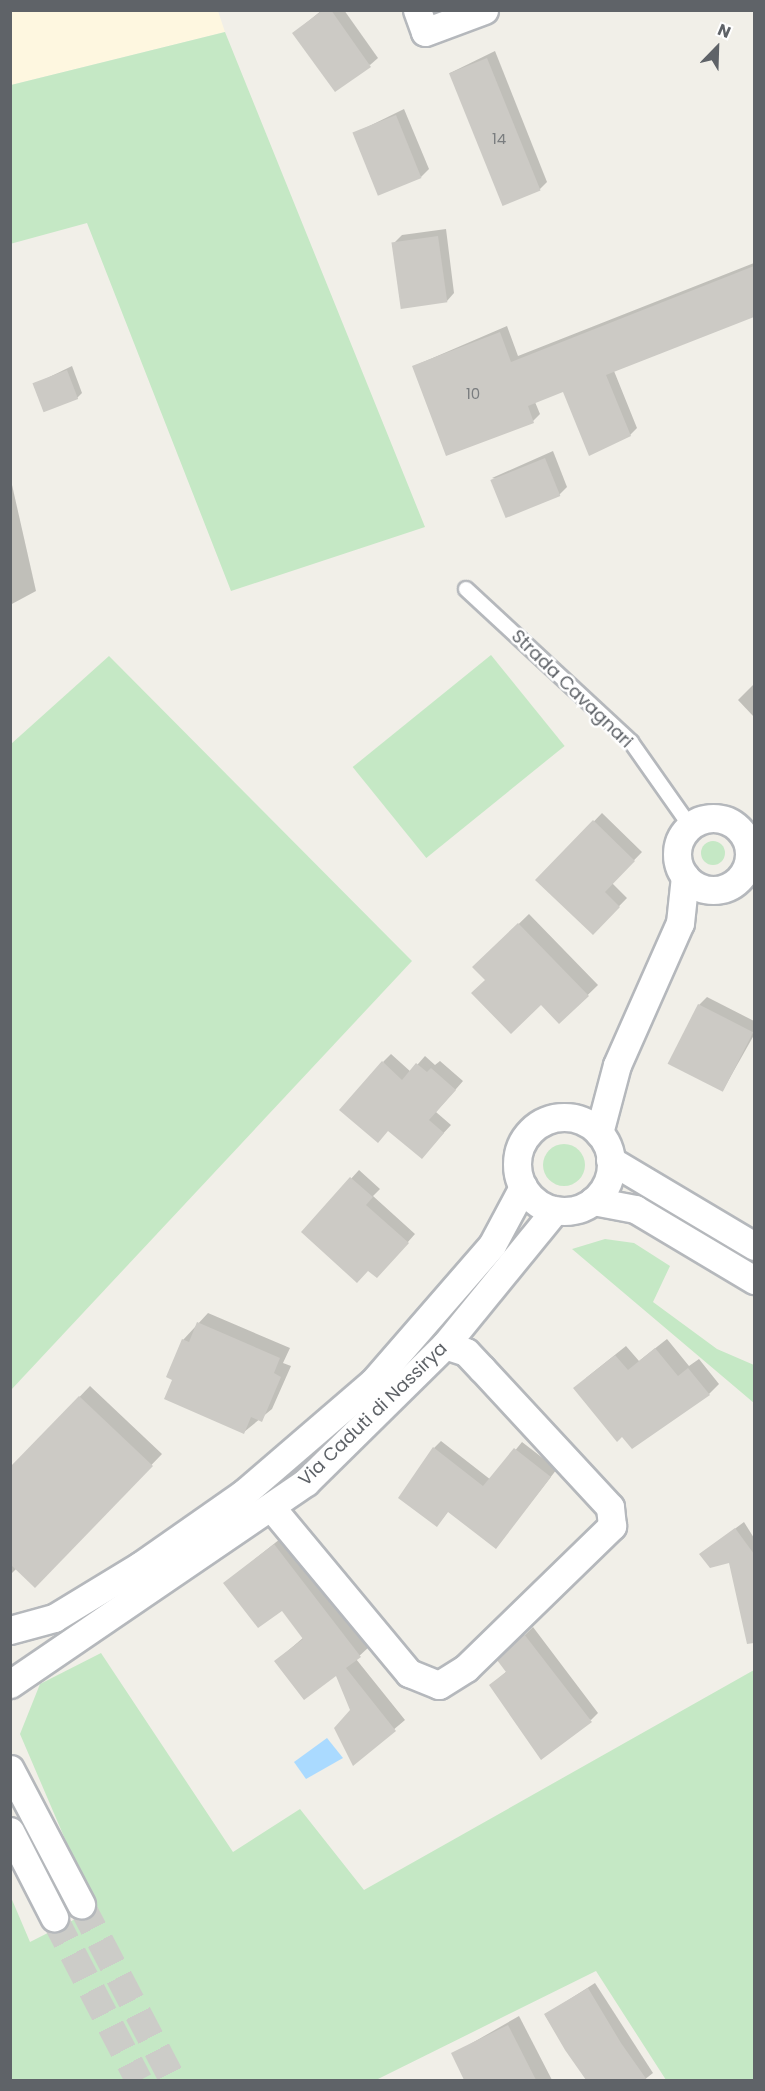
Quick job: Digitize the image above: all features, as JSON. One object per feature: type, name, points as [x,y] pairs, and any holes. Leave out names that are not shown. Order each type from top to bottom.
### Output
[{"type":"street","points":[[417,10],[425,32],[484,10]]},
{"type":"street","points":[[593,1201],[609,1175],[610,1160],[599,1133],[617,1065],[681,920],[685,876],[676,855],[690,826],[712,818],[733,824],[747,840],[752,865],[739,879],[710,890],[681,920]]},
{"type":"street","points":[[685,876],[710,890]]},
{"type":"street","points":[[571,1117],[617,1065]]},
{"type":"street","points":[[599,1133],[571,1117],[556,1118],[530,1131],[517,1158],[523,1187],[555,1210],[593,1201],[635,1209],[754,1280]]},
{"type":"street","points":[[610,1160],[754,1246]]},
{"type":"street","name":"Via Caduti di Nassirya","points":[[10,1630],[54,1618],[141,1564],[244,1493],[365,1389],[492,1245],[523,1187]]},
{"type":"street","name":"Via Caduti di Nassirya","points":[[10,1684],[306,1482],[445,1345],[555,1210]]},
{"type":"street","points":[[271,1507],[410,1673],[439,1685],[466,1668],[612,1526],[610,1507],[466,1352],[445,1345]]},
{"type":"street","points":[[10,1769],[81,1904]]},
{"type":"street","points":[[10,1832],[54,1917]]},
{"type":"lane","name":"Strada Cavagnari","points":[[466,588],[631,742],[690,826]]},
{"type":"shaded area","points":[[10,11],[218,11],[225,32],[11,85]]},
{"type":"green space","points":[[225,32],[425,527],[231,591],[87,223],[10,244],[11,85]]},
{"type":"green space","points":[[491,655],[565,746],[426,858],[353,767]]},
{"type":"green space","points":[[109,656],[412,961],[11,1390],[11,744]]},
{"type":"green space","points":[[713,841],[722,844],[725,853],[722,862],[713,865],[704,862],[701,853],[704,844]]},
{"type":"green space","points":[[564,1144],[579,1150],[585,1165],[579,1180],[564,1186],[549,1180],[543,1165],[549,1150]]},
{"type":"green space","points":[[605,1239],[634,1243],[670,1266],[653,1302],[717,1349],[754,1365],[754,1403],[572,1249]]},
{"type":"green space","points":[[101,1653],[233,1852],[300,1809],[364,1890],[754,1670],[754,2080],[666,2080],[596,1971],[376,2080],[11,2080],[10,1895],[30,1942],[95,1909],[20,1734],[40,1684]]},
{"type":"water","points":[[327,1738],[343,1758],[306,1779],[294,1762]]},
{"type":"building","points":[[323,10],[331,10],[371,67],[335,92],[292,33]]},
{"type":"building","points":[[487,58],[541,191],[503,206],[449,73]]},
{"type":"building","points":[[396,115],[421,178],[378,196],[352,133]]},
{"type":"building","points":[[438,236],[447,302],[401,309],[391,243]]},
{"type":"building","points":[[754,266],[754,317],[606,375],[631,436],[589,456],[563,392],[528,406],[534,423],[446,456],[412,366],[500,332],[511,362]]},
{"type":"building","points":[[67,370],[78,399],[44,412],[32,383]]},
{"type":"building","points":[[545,458],[560,496],[506,518],[490,480]]},
{"type":"building","points":[[593,820],[635,861],[605,892],[620,907],[593,935],[535,880]]},
{"type":"building","points":[[518,923],[589,996],[559,1024],[541,1005],[511,1034],[471,993],[485,980],[472,967]]},
{"type":"building","points":[[698,1004],[753,1032],[723,1092],[668,1064]]},
{"type":"building","points":[[382,1061],[402,1080],[416,1063],[427,1072],[431,1068],[456,1090],[429,1120],[444,1133],[422,1159],[388,1131],[378,1143],[339,1110]]},
{"type":"building","points":[[350,1177],[373,1197],[366,1205],[409,1243],[377,1278],[368,1271],[357,1283],[301,1232]]},
{"type":"building","points":[[197,1322],[280,1358],[274,1373],[281,1377],[262,1422],[251,1417],[244,1434],[164,1399],[172,1380],[166,1377],[182,1339],[189,1342]]},
{"type":"building","points":[[655,1348],[678,1376],[688,1368],[710,1395],[632,1449],[622,1437],[617,1442],[573,1388],[615,1355],[628,1370]]},
{"type":"building","points":[[79,1396],[153,1466],[35,1588],[10,1564],[10,1467]]},
{"type":"building","points":[[433,1447],[483,1486],[514,1448],[551,1477],[496,1549],[448,1512],[437,1527],[398,1498]]},
{"type":"building","points":[[735,1528],[754,1554],[754,1643],[747,1644],[729,1563],[710,1568],[699,1554]]},
{"type":"building","points":[[274,1544],[361,1657],[346,1668],[396,1731],[353,1766],[334,1728],[350,1710],[336,1676],[304,1700],[274,1661],[303,1639],[282,1611],[258,1628],[223,1583]]},
{"type":"building","points":[[524,1634],[592,1722],[541,1760],[489,1685],[506,1672],[497,1660]]},
{"type":"building","points":[[588,1988],[621,2043],[647,2080],[586,2080],[565,2050],[544,2014]]},
{"type":"building","points":[[508,2025],[536,2080],[464,2080],[451,2053]]},
{"type":"tunnel","points":[[81,1904],[173,2080]]},
{"type":"tunnel","points":[[54,1917],[139,2080]]}]
